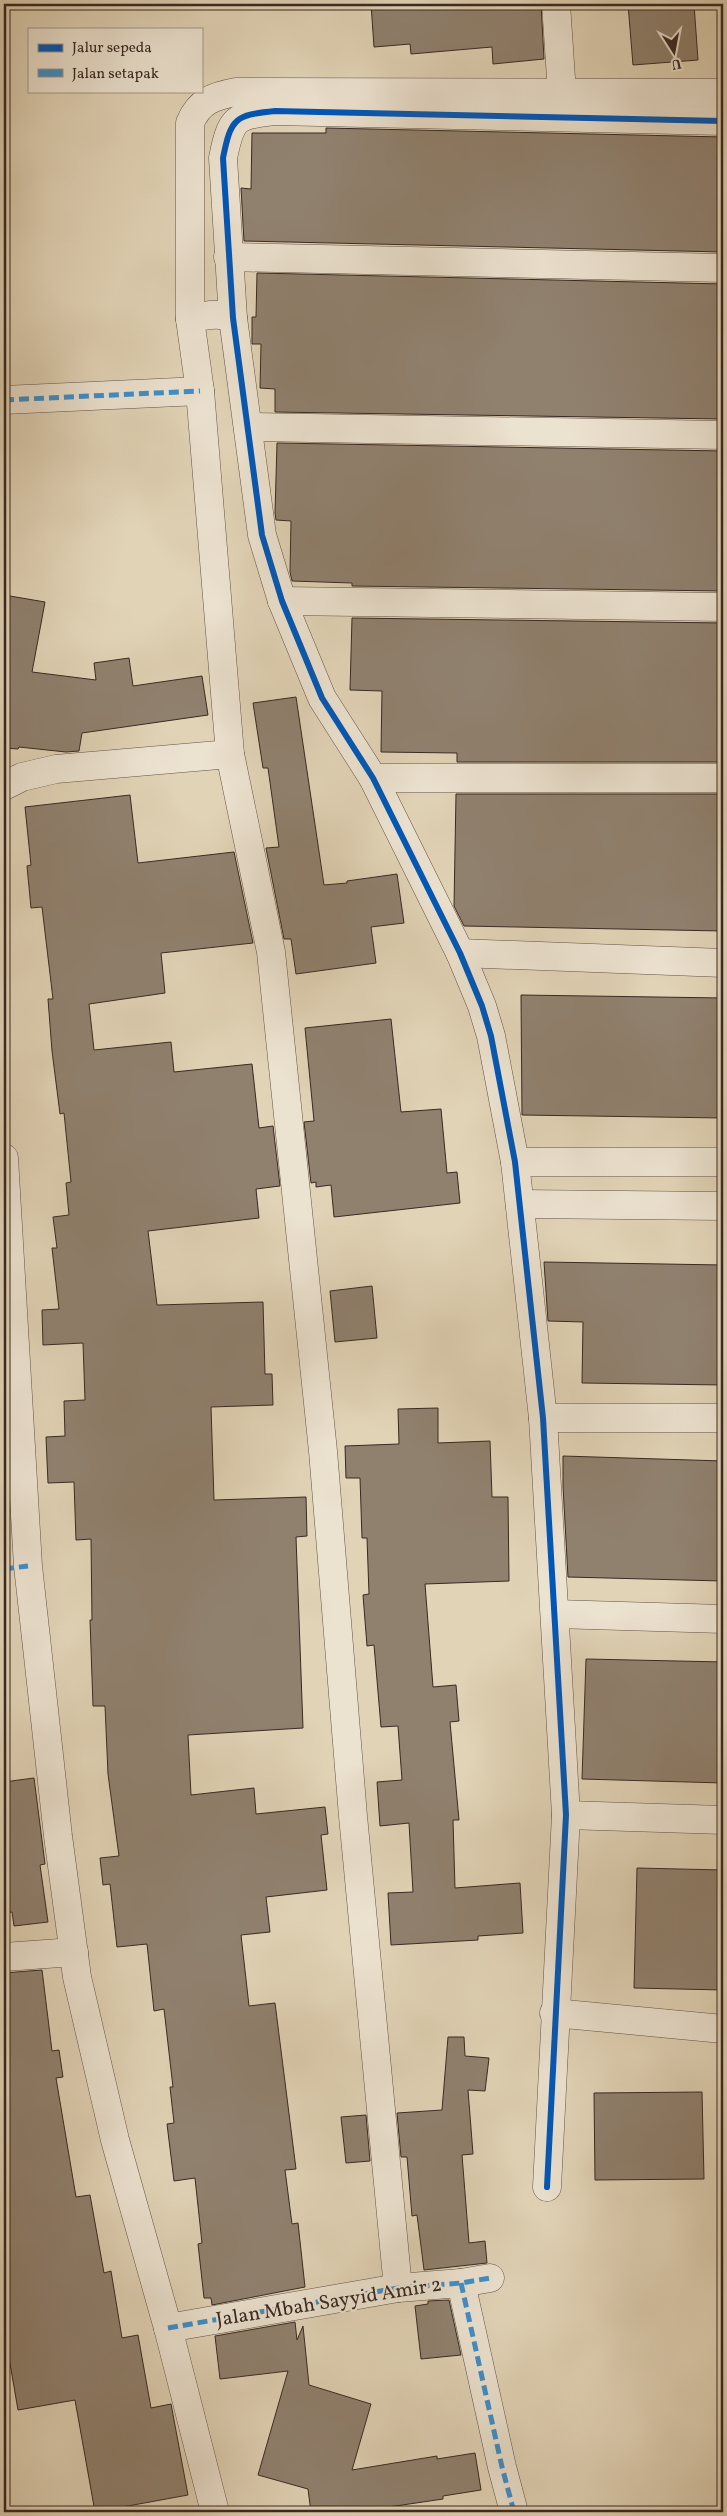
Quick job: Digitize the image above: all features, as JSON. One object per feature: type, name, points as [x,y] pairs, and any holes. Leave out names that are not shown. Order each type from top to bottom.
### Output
[{"type":"street","points":[[556,4],[562,93]]},
{"type":"street","points":[[398,2288],[353,1816],[323,1451],[271,952],[230,754],[200,391],[190,319],[190,123],[193,115],[206,101],[214,96],[236,92],[723,93]]},
{"type":"street","points":[[547,2187],[554,2013],[566,1815],[543,1418],[515,1162],[492,1036],[482,1006],[460,953],[373,778],[322,698],[282,601],[262,535],[233,318],[223,158],[228,133],[236,120],[256,113],[276,111],[723,121]]},
{"type":"street","points":[[228,257],[723,268]]},
{"type":"street","points":[[190,319],[214,315],[227,315],[233,318]]},
{"type":"street","points":[[4,400],[200,391]]},
{"type":"street","points":[[248,427],[723,435]]},
{"type":"street","points":[[282,601],[723,608]]},
{"type":"street","points":[[4,786],[22,777],[56,769],[230,754]]},
{"type":"street","points":[[373,778],[723,778]]},
{"type":"street","points":[[460,953],[723,963]]},
{"type":"street","points":[[4,1158],[16,1567],[58,1836],[77,1977],[114,2140],[168,2328],[215,2512]]},
{"type":"street","points":[[515,1162],[723,1162]]},
{"type":"street","points":[[520,1204],[723,1206]]},
{"type":"street","points":[[543,1418],[723,1418]]},
{"type":"street","points":[[554,1614],[723,1619]]},
{"type":"street","points":[[566,1815],[723,1820]]},
{"type":"street","points":[[4,1957],[74,1952]]},
{"type":"street","points":[[554,2013],[723,2029]]},
{"type":"street","name":"Jalan Mbah Sayyid Amir 2","points":[[168,2328],[398,2288],[461,2283],[490,2278]]},
{"type":"street","points":[[461,2283],[502,2468],[514,2512]]},
{"type":"building","points":[[371,4],[541,4],[544,59],[493,64],[492,47],[411,54],[410,44],[374,47]]},
{"type":"building","points":[[628,4],[694,4],[698,60],[633,65]]},
{"type":"building","points":[[326,128],[723,137],[723,252],[244,241],[241,188],[251,189],[252,133],[326,133]]},
{"type":"building","points":[[257,273],[723,284],[723,419],[275,412],[275,389],[260,388],[261,344],[252,344],[252,317],[256,317]]},
{"type":"building","points":[[277,443],[723,451],[723,591],[352,586],[352,583],[292,581],[290,572],[291,521],[276,520],[275,513]]},
{"type":"building","points":[[4,595],[45,602],[32,672],[96,680],[94,663],[129,658],[133,686],[202,676],[208,715],[82,733],[79,751],[66,752],[19,747],[18,749],[4,748]]},
{"type":"building","points":[[352,618],[723,623],[723,762],[457,762],[457,753],[381,752],[382,691],[350,690]]},
{"type":"building","points":[[296,697],[324,885],[397,874],[404,923],[371,927],[376,963],[296,974],[291,939],[284,939],[266,848],[279,847],[268,768],[263,768],[253,703]]},
{"type":"building","points":[[456,794],[723,794],[723,931],[464,926],[454,906]]},
{"type":"building","points":[[130,795],[138,863],[234,852],[253,943],[161,953],[165,993],[89,1004],[94,1050],[171,1042],[174,1072],[252,1064],[259,1128],[273,1126],[280,1186],[256,1189],[259,1218],[148,1231],[157,1305],[263,1302],[265,1374],[272,1374],[273,1405],[211,1407],[214,1500],[306,1497],[307,1536],[296,1537],[303,1728],[188,1735],[191,1795],[254,1788],[256,1814],[325,1807],[328,1834],[321,1835],[327,1890],[266,1897],[270,1932],[241,1935],[249,2006],[275,2003],[296,2169],[285,2170],[292,2224],[298,2223],[305,2287],[212,2305],[211,2298],[204,2298],[198,2244],[202,2243],[195,2178],[174,2181],[167,2124],[174,2123],[170,2087],[173,2087],[164,2009],[154,2011],[147,1944],[117,1947],[110,1884],[103,1885],[100,1858],[119,1856],[108,1774],[105,1706],[93,1706],[90,1620],[92,1620],[91,1539],[76,1540],[74,1482],[48,1483],[46,1437],[65,1436],[64,1401],[85,1400],[83,1343],[43,1345],[42,1310],[59,1309],[52,1248],[57,1248],[53,1217],[69,1215],[66,1183],[71,1182],[64,1113],[60,1114],[52,1051],[48,999],[53,999],[42,907],[31,908],[27,866],[31,865],[25,807]]},
{"type":"building","points":[[521,995],[723,998],[723,1118],[522,1115]]},
{"type":"building","points":[[391,1019],[401,1112],[441,1109],[447,1173],[457,1172],[460,1203],[334,1217],[331,1185],[316,1187],[316,1182],[311,1183],[304,1122],[314,1121],[305,1028]]},
{"type":"building","points":[[544,1262],[723,1265],[723,1385],[582,1383],[583,1322],[548,1321]]},
{"type":"building","points":[[372,1286],[377,1338],[335,1342],[330,1291]]},
{"type":"building","points":[[438,1408],[438,1443],[490,1441],[492,1497],[508,1497],[509,1581],[425,1584],[433,1687],[456,1685],[459,1721],[450,1722],[459,1820],[453,1820],[455,1888],[520,1883],[523,1933],[478,1936],[478,1940],[391,1945],[388,1893],[413,1892],[409,1823],[380,1826],[377,1782],[402,1780],[398,1726],[381,1727],[374,1645],[367,1646],[363,1595],[369,1594],[367,1538],[362,1538],[360,1478],[346,1478],[345,1446],[399,1444],[398,1409]]},
{"type":"building","points":[[563,1456],[723,1461],[723,1581],[568,1577]]},
{"type":"building","points":[[586,1659],[723,1662],[723,1783],[582,1779]]},
{"type":"building","points":[[34,1778],[45,1864],[40,1865],[48,1922],[14,1926],[12,1912],[4,1913],[4,1782]]},
{"type":"building","points":[[637,1868],[723,1870],[723,1990],[634,1988]]},
{"type":"building","points":[[42,1970],[52,2051],[59,2050],[63,2077],[56,2078],[76,2197],[90,2195],[104,2273],[111,2271],[122,2338],[138,2335],[151,2408],[171,2404],[188,2495],[95,2512],[75,2400],[18,2410],[7,2346],[4,2346],[4,1973]]},
{"type":"building","points":[[448,2037],[464,2037],[465,2056],[489,2058],[485,2091],[468,2090],[473,2154],[462,2155],[469,2243],[485,2241],[487,2263],[424,2270],[417,2215],[412,2216],[407,2157],[401,2157],[397,2113],[442,2110]]},
{"type":"building","points":[[702,2092],[704,2179],[595,2180],[594,2093]]},
{"type":"building","points":[[366,2115],[370,2161],[346,2163],[341,2117]]},
{"type":"building","points":[[449,2300],[461,2355],[421,2359],[415,2306],[428,2304],[428,2301]]},
{"type":"building","points":[[295,2322],[297,2340],[303,2326],[309,2385],[371,2404],[352,2470],[437,2456],[437,2459],[475,2453],[481,2490],[443,2496],[443,2499],[382,2508],[383,2512],[311,2512],[308,2489],[258,2475],[288,2371],[220,2379],[215,2336]]},
{"type":"marked path","points":[[4,400],[200,391]]},
{"type":"marked path","points":[[4,1569],[28,1566]]},
{"type":"marked path","points":[[168,2328],[398,2288],[461,2283],[490,2278]]},
{"type":"marked path","points":[[461,2283],[502,2467],[514,2512]]},
{"type":"cycle path","points":[[547,2187],[566,1815],[543,1418],[515,1162],[491,1036],[482,1006],[460,953],[373,778],[322,698],[282,601],[262,535],[233,318],[223,158],[229,134],[237,121],[251,114],[275,111],[723,121]]}]
